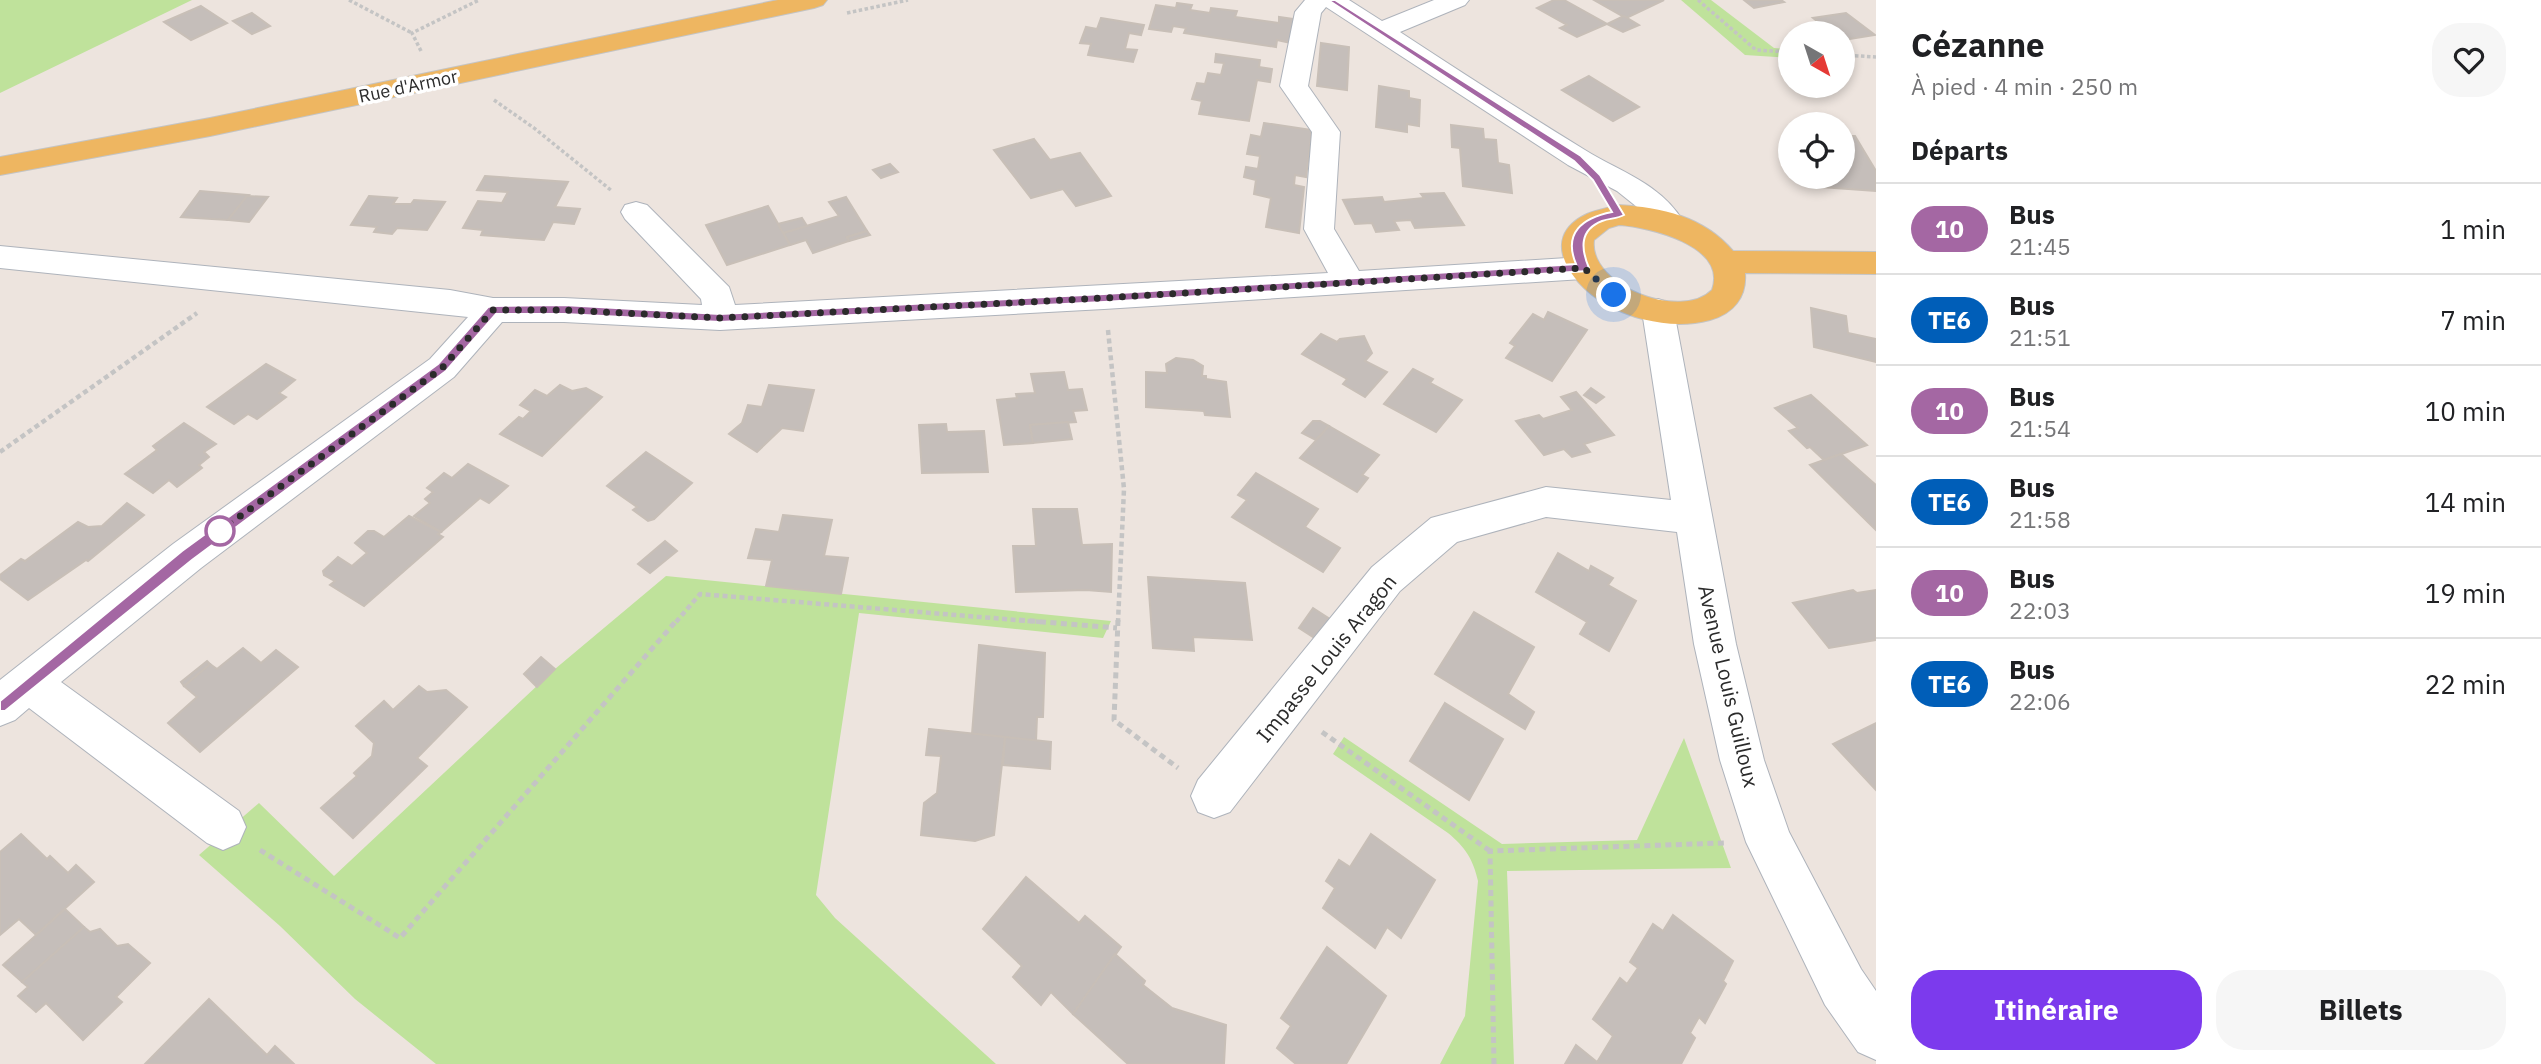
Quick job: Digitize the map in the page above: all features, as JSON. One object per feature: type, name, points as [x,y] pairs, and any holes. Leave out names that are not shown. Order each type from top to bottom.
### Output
[{"type":"main road","name":"Rue d'Armor","points":[[0,166],[210,127],[814,0]]},
{"type":"main road","points":[[1642,215],[1668,221],[1702,239],[1726,262],[1731,278],[1729,291],[1720,303],[1704,310],[1682,313],[1658,311],[1614,295],[1584,268],[1577,253],[1577,238],[1585,227],[1599,218],[1642,215]]},
{"type":"main road","points":[[1726,262],[1876,263]]},
{"type":"street","points":[[1318,0],[1308,12],[1294,86],[1326,132],[1319,229],[1349,282]]},
{"type":"street","points":[[1332,0],[1578,159],[1618,178],[1649,198],[1668,221]]},
{"type":"street","points":[[1380,31],[1456,0]]},
{"type":"street","points":[[1578,159],[1597,178],[1618,215]]},
{"type":"street","points":[[636,212],[717,295],[720,318]]},
{"type":"street","points":[[0,257],[450,302],[493,310],[564,310],[720,318],[1104,298],[1584,268]]},
{"type":"street","points":[[223,827],[15,694],[187,556],[442,368],[493,310]]},
{"type":"street","name":"Avenue Louis Guilloux","points":[[1658,311],[1721,670],[1742,760],[1769,842],[1843,987],[1876,1034]]},
{"type":"street","name":"Impasse Louis Aragon","points":[[1214,796],[1386,579],[1445,529],[1546,502],[1694,518]]},
{"type":"path","points":[[349,0],[412,33],[436,80]]},
{"type":"path","points":[[412,33],[479,0]]},
{"type":"path","points":[[1698,0],[1756,50],[1778,51]]},
{"type":"path","points":[[1855,56],[1876,57]]},
{"type":"path","points":[[466,74],[507,110],[534,128],[636,212]]},
{"type":"path","points":[[0,452],[243,281]]},
{"type":"path","points":[[1104,298],[1124,489],[1114,720],[1214,796]]},
{"type":"path","points":[[223,827],[400,938],[700,594],[1117,628]]},
{"type":"path","points":[[1285,706],[1490,852],[1769,842]]},
{"type":"path","points":[[1490,852],[1494,1064]]},
{"type":"green space","points":[[0,0],[192,0],[0,93]]},
{"type":"green space","points":[[1681,0],[1711,0],[1774,48],[1778,48],[1778,57],[1745,55]]},
{"type":"green space","points":[[666,576],[1111,621],[1103,638],[859,613],[816,895],[835,918],[996,1064],[436,1064],[355,999],[280,926],[199,855],[259,803],[334,876],[555,669]]},
{"type":"green space","points":[[1344,737],[1502,844],[1637,840],[1684,738],[1731,868],[1507,871],[1514,1064],[1440,1064],[1465,1016],[1478,881],[1476,873],[1468,854],[1448,833],[1333,754]]},
{"type":"building","points":[[1554,0],[1564,0],[1607,24],[1577,37],[1560,28],[1567,25],[1537,8]]},
{"type":"building","points":[[1594,0],[1664,0],[1626,18]]},
{"type":"building","points":[[1744,0],[1781,0],[1784,2],[1754,8]]},
{"type":"building","points":[[1177,3],[1192,5],[1190,10],[1210,13],[1211,8],[1237,11],[1235,17],[1279,23],[1279,17],[1294,19],[1291,43],[1277,40],[1276,47],[1184,33],[1186,28],[1173,26],[1171,32],[1149,29],[1156,5],[1176,8]]},
{"type":"building","points":[[201,6],[227,23],[191,40],[164,22]]},
{"type":"building","points":[[252,13],[270,26],[252,34],[233,21]]},
{"type":"building","points":[[1846,13],[1875,35],[1855,38],[1855,21],[1817,21],[1813,18]]},
{"type":"building","points":[[1624,16],[1639,25],[1623,32],[1607,24]]},
{"type":"building","points":[[1101,18],[1144,25],[1141,35],[1129,33],[1125,49],[1137,50],[1133,62],[1088,55],[1091,44],[1080,43],[1086,27],[1097,29]]},
{"type":"building","points":[[1321,43],[1349,47],[1347,90],[1317,86]]},
{"type":"building","points":[[1216,54],[1260,60],[1259,67],[1272,69],[1270,82],[1257,80],[1249,121],[1199,114],[1202,101],[1192,99],[1197,83],[1205,84],[1208,73],[1221,75],[1224,63],[1215,62]]},
{"type":"building","points":[[1589,76],[1639,107],[1613,121],[1562,90]]},
{"type":"building","points":[[1379,86],[1409,91],[1409,98],[1420,100],[1419,126],[1407,124],[1407,132],[1376,127]]},
{"type":"building","points":[[1264,123],[1312,130],[1306,177],[1295,175],[1294,185],[1304,187],[1299,233],[1266,227],[1271,198],[1254,194],[1256,180],[1244,177],[1246,167],[1258,169],[1260,156],[1247,154],[1251,135],[1261,137]]},
{"type":"building","points":[[1451,125],[1483,129],[1484,139],[1496,140],[1498,163],[1509,165],[1512,193],[1463,186],[1460,148],[1452,147]]},
{"type":"building","points":[[1855,136],[1876,171],[1876,191],[1848,189],[1855,189]]},
{"type":"building","points":[[1034,139],[1050,160],[1080,153],[1111,196],[1076,206],[1063,189],[1031,198],[994,150]]},
{"type":"building","points":[[890,164],[898,172],[881,178],[873,170]]},
{"type":"building","points":[[485,176],[568,182],[555,207],[580,209],[574,224],[553,222],[544,240],[481,235],[483,230],[463,228],[478,201],[502,203],[508,192],[477,190]]},
{"type":"building","points":[[200,191],[249,195],[228,220],[181,217]]},
{"type":"building","points":[[1444,193],[1464,225],[1415,228],[1411,220],[1394,221],[1399,230],[1376,232],[1372,223],[1355,224],[1343,200],[1382,197],[1384,202],[1424,198],[1421,194]]},
{"type":"building","points":[[247,196],[268,197],[249,222],[228,220]]},
{"type":"building","points":[[369,196],[397,198],[393,204],[411,204],[414,200],[445,202],[427,230],[397,228],[392,234],[374,232],[377,227],[351,225]]},
{"type":"building","points":[[846,197],[867,231],[847,237],[849,241],[813,253],[806,240],[790,245],[783,233],[839,216],[829,202]]},
{"type":"building","points":[[768,206],[790,245],[727,265],[706,225]]},
{"type":"building","points":[[802,218],[807,226],[783,233],[778,224]]},
{"type":"building","points":[[867,231],[870,235],[849,241],[847,237]]},
{"type":"building","points":[[1811,308],[1846,316],[1848,333],[1876,339],[1876,362],[1814,347]]},
{"type":"building","points":[[1548,312],[1587,330],[1552,381],[1506,358],[1515,346],[1510,343],[1533,314],[1544,320]]},
{"type":"building","points":[[1321,334],[1337,342],[1340,339],[1364,336],[1372,353],[1365,361],[1387,372],[1365,397],[1343,384],[1347,379],[1302,354]]},
{"type":"building","points":[[1176,358],[1193,360],[1203,366],[1202,376],[1206,376],[1206,379],[1226,382],[1230,417],[1205,415],[1204,411],[1146,407],[1146,372],[1167,373],[1166,364]]},
{"type":"building","points":[[266,364],[295,380],[279,393],[286,397],[257,419],[248,414],[234,424],[207,407]]},
{"type":"building","points":[[1413,369],[1433,379],[1430,383],[1462,400],[1436,432],[1384,404]]},
{"type":"building","points":[[1064,372],[1068,390],[1082,389],[1087,410],[1073,411],[1076,422],[1030,425],[1033,443],[1004,445],[997,400],[1017,398],[1016,394],[1035,393],[1031,374]]},
{"type":"building","points":[[560,385],[572,391],[586,388],[602,397],[542,456],[500,434],[519,417],[523,419],[531,411],[520,405],[535,390],[547,396]]},
{"type":"building","points":[[769,385],[814,390],[803,431],[782,428],[757,452],[729,434],[742,423],[748,405],[762,407]]},
{"type":"building","points":[[1591,388],[1604,397],[1596,403],[1584,395]]},
{"type":"building","points":[[1576,392],[1614,435],[1584,444],[1590,452],[1572,457],[1564,449],[1544,455],[1516,421],[1539,415],[1543,419],[1572,410],[1561,397]]},
{"type":"building","points":[[1811,395],[1867,445],[1824,460],[1810,447],[1807,448],[1789,431],[1798,428],[1775,408]]},
{"type":"building","points":[[1313,421],[1329,426],[1316,440],[1302,433]]},
{"type":"building","points":[[1068,422],[1072,439],[1033,443],[1030,425]]},
{"type":"building","points":[[184,423],[216,444],[204,452],[209,457],[199,465],[202,468],[177,487],[169,480],[153,493],[125,474],[157,450],[153,446]]},
{"type":"building","points":[[946,424],[947,432],[984,431],[988,472],[922,473],[919,425]]},
{"type":"building","points":[[1329,426],[1379,455],[1362,475],[1368,478],[1357,492],[1300,458]]},
{"type":"building","points":[[646,452],[692,483],[654,519],[648,521],[633,510],[637,507],[607,486]]},
{"type":"building","points":[[1841,454],[1876,485],[1876,530],[1810,465]]},
{"type":"building","points":[[468,464],[508,486],[489,503],[480,498],[441,532],[414,516],[430,503],[425,499],[433,492],[427,488],[444,473],[452,478]]},
{"type":"building","points":[[1256,473],[1318,509],[1305,527],[1340,548],[1323,572],[1232,517],[1247,500],[1238,495]]},
{"type":"building","points":[[127,503],[144,515],[88,561],[28,600],[0,579],[0,575],[21,559],[25,561],[78,522],[88,527],[102,526]]},
{"type":"building","points":[[1033,509],[1077,509],[1082,545],[1112,544],[1111,592],[1016,592],[1013,546],[1036,546]]},
{"type":"building","points":[[783,515],[832,520],[824,556],[848,558],[841,594],[766,586],[772,560],[748,558],[756,529],[779,532]]},
{"type":"building","points":[[409,516],[441,532],[438,534],[443,537],[364,606],[330,585],[335,581],[324,575],[323,571],[338,557],[352,566],[367,553],[355,543],[368,531],[374,531],[384,537]]},
{"type":"building","points":[[665,541],[677,551],[650,573],[638,564]]},
{"type":"building","points":[[1558,553],[1589,571],[1591,566],[1613,578],[1608,585],[1636,601],[1609,651],[1580,634],[1587,622],[1536,592]]},
{"type":"building","points":[[1148,577],[1245,583],[1252,640],[1193,637],[1194,651],[1153,648]]},
{"type":"building","points":[[1853,590],[1857,593],[1876,590],[1876,640],[1829,648],[1793,603]]},
{"type":"building","points":[[1313,608],[1333,621],[1319,641],[1299,628]]},
{"type":"building","points":[[1474,612],[1534,647],[1508,694],[1534,712],[1525,729],[1435,674]]},
{"type":"building","points":[[979,645],[1045,653],[1043,717],[1037,717],[1036,741],[972,734]]},
{"type":"building","points":[[243,648],[261,663],[276,650],[298,667],[200,752],[168,723],[197,697],[184,686],[210,664],[217,669]]},
{"type":"building","points":[[541,657],[555,669],[537,687],[524,674]]},
{"type":"building","points":[[207,661],[210,664],[184,686],[181,682]]},
{"type":"building","points":[[419,686],[427,692],[446,690],[467,707],[417,758],[427,766],[353,838],[321,808],[357,776],[354,773],[372,756],[374,743],[356,726],[384,701],[393,710]]},
{"type":"building","points":[[1445,703],[1503,739],[1469,800],[1410,761]]},
{"type":"building","points":[[1876,723],[1876,790],[1833,744]]},
{"type":"building","points":[[929,729],[1005,737],[994,835],[975,841],[921,835],[924,803],[937,793],[941,756],[926,755]]},
{"type":"building","points":[[1005,737],[1051,742],[1050,769],[1003,765]]},
{"type":"building","points":[[21,834],[47,859],[50,856],[68,873],[76,865],[94,882],[36,935],[19,919],[0,935],[0,852]]},
{"type":"building","points":[[1371,834],[1435,880],[1401,938],[1387,927],[1375,948],[1323,908],[1335,888],[1326,881],[1339,860],[1350,867]]},
{"type":"building","points":[[1026,877],[1079,923],[1085,916],[1121,947],[1073,1014],[1051,992],[1041,1005],[1013,977],[1022,966],[983,929]]},
{"type":"building","points":[[65,909],[84,927],[22,982],[3,965]]},
{"type":"building","points":[[1673,915],[1733,961],[1723,981],[1726,984],[1705,1023],[1699,1017],[1690,1033],[1695,1038],[1681,1064],[1596,1064],[1613,1036],[1593,1019],[1620,978],[1627,984],[1638,968],[1630,962],[1653,924],[1663,931]]},
{"type":"building","points":[[84,927],[90,932],[100,929],[117,946],[128,944],[150,963],[116,997],[122,1002],[83,1040],[46,1003],[36,1012],[18,996],[28,987],[22,982]]},
{"type":"building","points":[[1327,947],[1386,996],[1346,1064],[1296,1064],[1277,1048],[1291,1026],[1281,1018]]},
{"type":"building","points":[[1115,954],[1145,981],[1143,985],[1172,1008],[1226,1025],[1224,1064],[1128,1064],[1073,1014]]},
{"type":"building","points":[[209,999],[267,1055],[275,1046],[294,1064],[145,1064]]},
{"type":"building","points":[[1576,1045],[1597,1062],[1596,1064],[1565,1064]]},
{"type":"bus line","name":"10","points":[[0,706],[187,556],[442,368],[493,310],[564,310],[720,318],[1104,298],[1584,268],[1577,253],[1577,238],[1585,227],[1599,218],[1618,215],[1597,178],[1578,159],[1332,0]]},
{"type":"route","points":[[220,531],[442,368],[493,310],[564,310],[720,318],[1104,298],[1584,268],[1614,295]]}]
